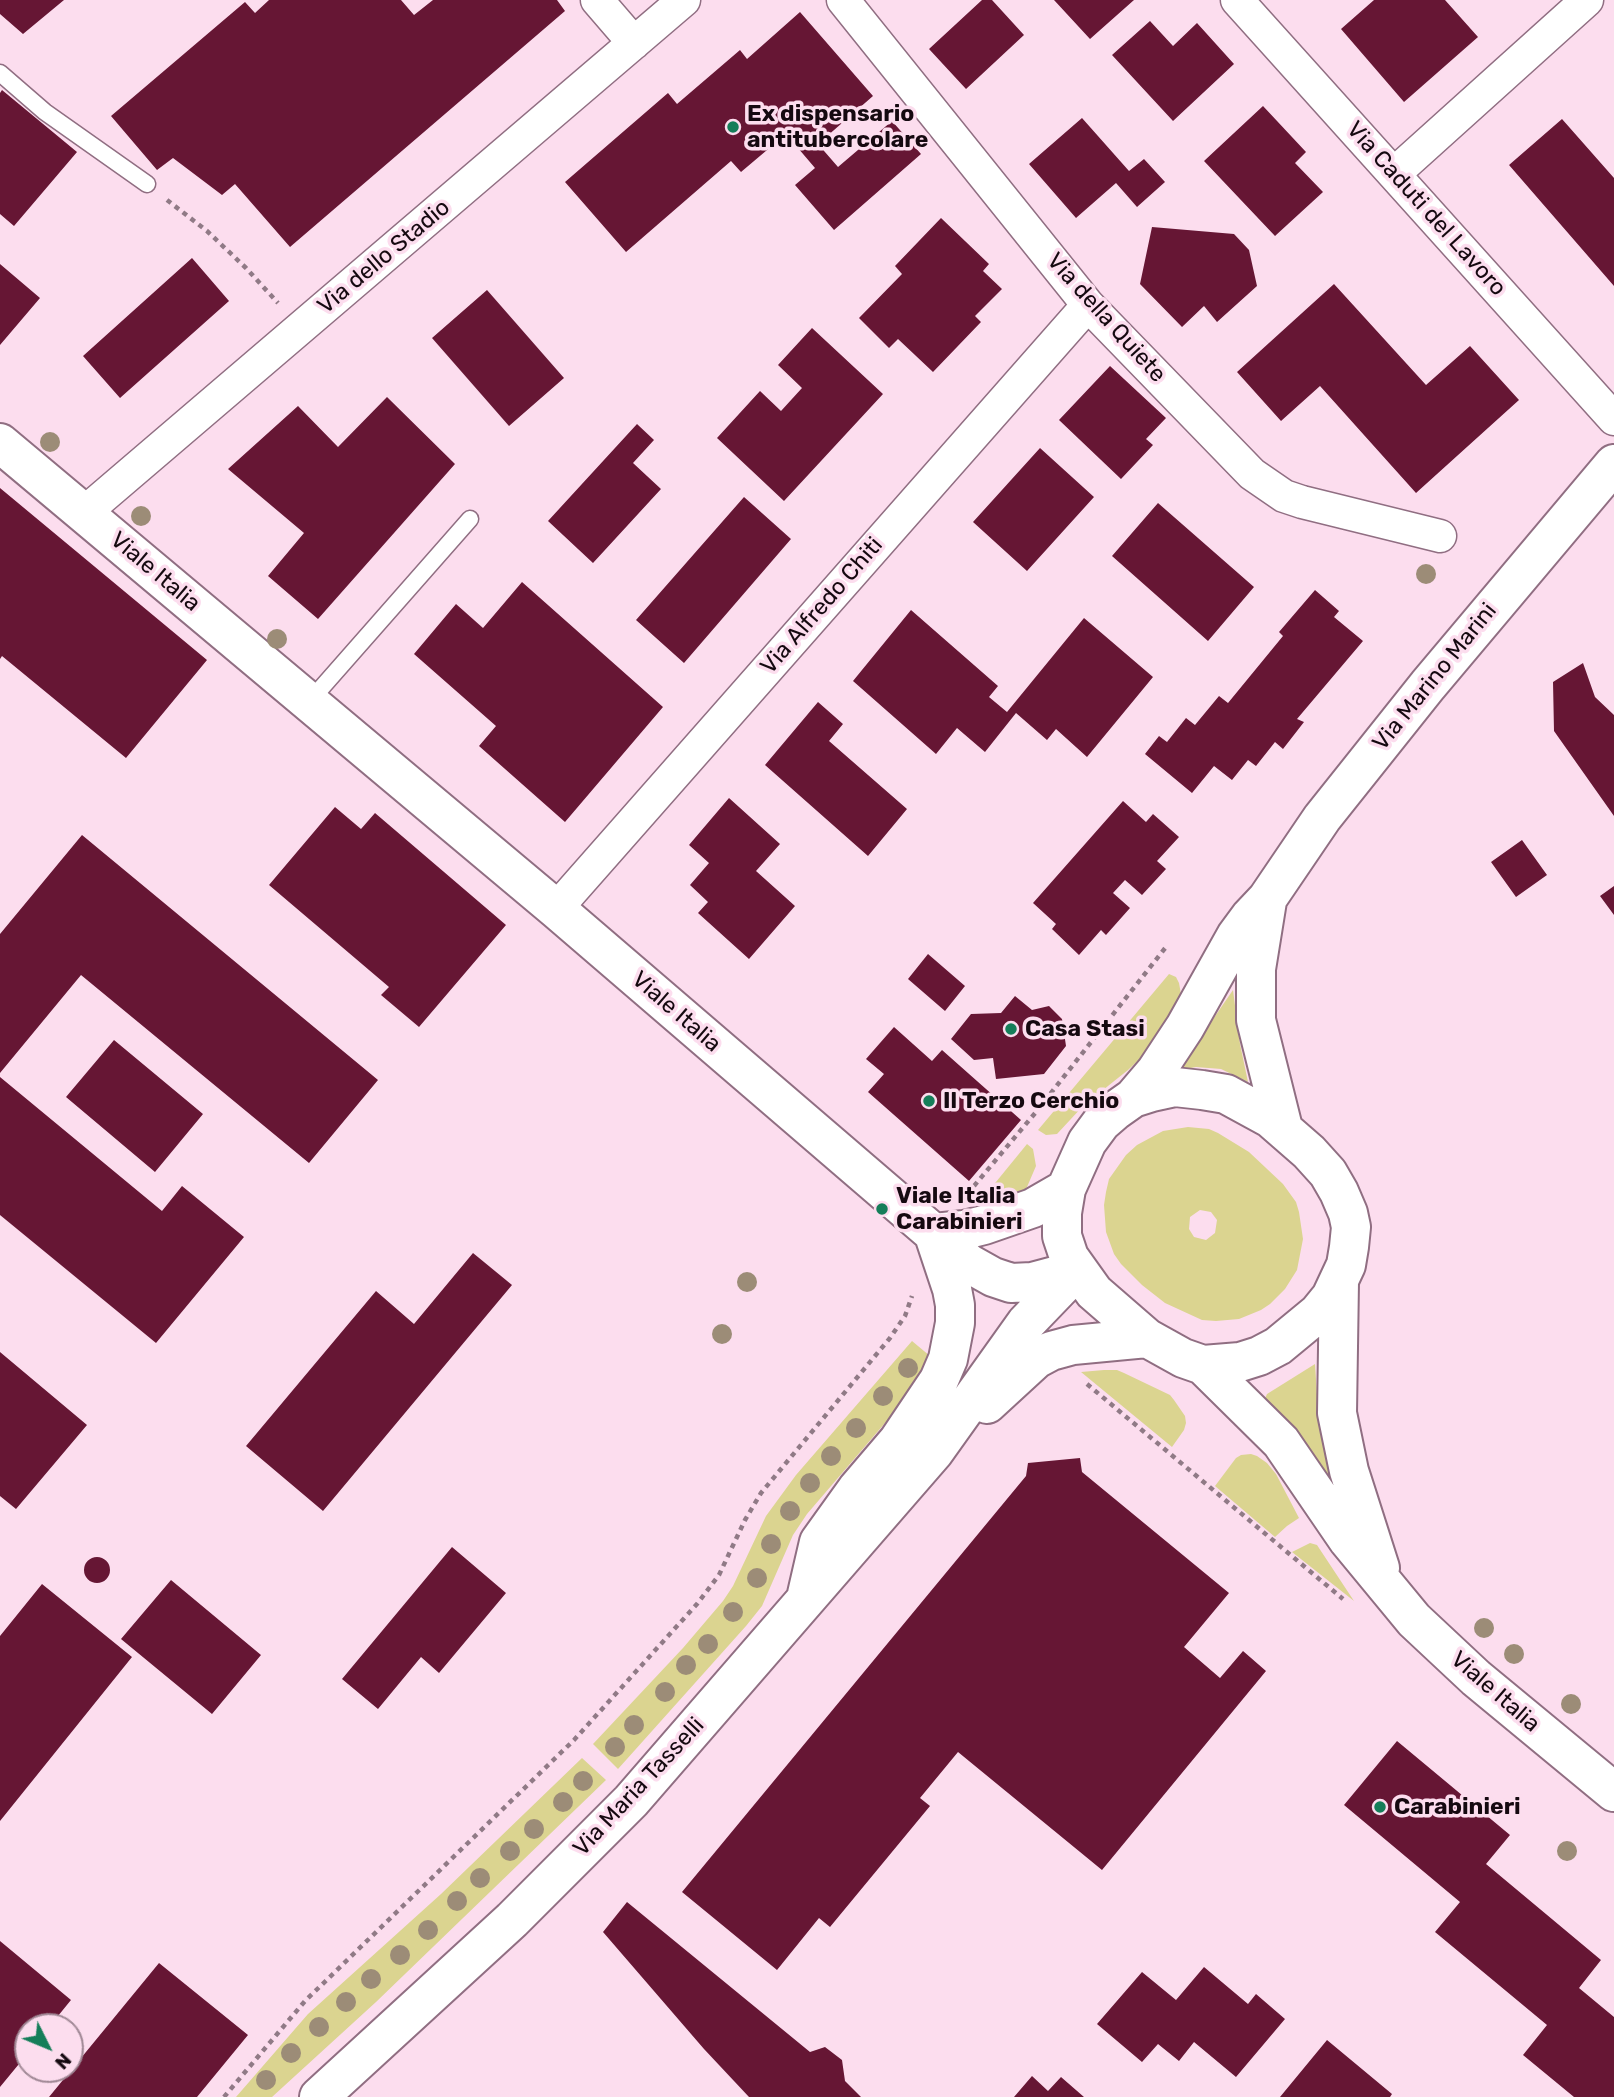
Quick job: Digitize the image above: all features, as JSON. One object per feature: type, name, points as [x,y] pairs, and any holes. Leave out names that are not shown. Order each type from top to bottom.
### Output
[{"type":"main road","name":"Viale Italia","points":[[0,443],[556,909],[979,1271],[1011,1283],[1032,1282],[1077,1270]]},
{"type":"main road","name":"Via Marino Marini","points":[[1133,1098],[1185,1027],[1236,936],[1250,916],[1267,899],[1312,832],[1369,757],[1614,464]]},
{"type":"main road","name":"Via Marino Marini","points":[[1267,899],[1256,969],[1256,1020],[1283,1128]]},
{"type":"main road","points":[[1175,1087],[1226,1094],[1252,1107],[1283,1128],[1328,1173],[1348,1213],[1351,1227],[1349,1247],[1339,1282],[1318,1313],[1278,1346],[1259,1356],[1240,1362],[1203,1365],[1183,1358],[1147,1338],[1094,1292],[1077,1270],[1062,1236],[1066,1189],[1087,1142],[1101,1123],[1133,1098],[1152,1091],[1175,1087]]},
{"type":"main road","points":[[806,1601],[819,1542],[857,1489],[898,1441],[939,1380],[948,1359],[955,1323],[955,1305],[934,1233],[984,1225],[1033,1208],[1066,1189]]},
{"type":"main road","name":"Via Maria Tasselli","points":[[319,2097],[512,1920],[622,1810],[934,1452],[1026,1323],[1077,1270]]},
{"type":"main road","name":"Viale Italia","points":[[1339,1282],[1337,1413],[1349,1471],[1385,1584]]},
{"type":"main road","name":"Via Maria Tasselli","points":[[934,1452],[1036,1359],[1051,1351],[1073,1345],[1147,1338]]},
{"type":"main road","name":"Viale Italia","points":[[1203,1365],[1281,1441],[1348,1540],[1414,1619],[1476,1678],[1614,1792]]},
{"type":"street","points":[[597,0],[634,43]]},
{"type":"street","name":"Via dello Stadio","points":[[84,513],[684,0]]},
{"type":"street","name":"Via della Quiete","points":[[843,0],[1088,305],[1252,474],[1284,496],[1302,502],[1440,536]]},
{"type":"street","name":"Via Caduti del Lavoro","points":[[1237,0],[1614,419]]},
{"type":"street","points":[[1395,173],[1587,0]]},
{"type":"street","name":"Via Alfredo Chiti","points":[[556,909],[1088,305]]},
{"type":"lane","points":[[0,73],[46,112],[147,184]]},
{"type":"lane","points":[[309,702],[470,519]]},
{"type":"path","points":[[147,184],[206,231],[246,268],[301,328]]},
{"type":"path","points":[[934,1233],[1036,1112],[1166,947]]},
{"type":"path","points":[[224,2097],[304,2001],[574,1740],[697,1605],[719,1575],[761,1493],[890,1338],[905,1316],[914,1293]]},
{"type":"path","points":[[1036,1359],[1077,1375],[1348,1603]]},
{"type":"shaded area","points":[[1169,974],[1176,977],[1179,983],[1182,1000],[1146,1053],[1083,1106],[1057,1134],[1046,1135],[1038,1130]]},
{"type":"shaded area","points":[[1233,990],[1248,1082],[1221,1069],[1196,1067],[1175,1071],[1187,1057]]},
{"type":"shaded area","points":[[1188,1127],[1209,1129],[1218,1133],[1249,1152],[1283,1184],[1296,1202],[1303,1239],[1297,1270],[1285,1289],[1261,1310],[1239,1319],[1202,1320],[1165,1303],[1142,1285],[1114,1254],[1106,1232],[1104,1205],[1109,1179],[1126,1155],[1137,1145],[1163,1131]],"holes":[[[1200,1210],[1211,1212],[1217,1220],[1215,1233],[1206,1240],[1194,1237],[1189,1229],[1190,1217]]]},
{"type":"shaded area","points":[[1027,1144],[1033,1149],[1036,1166],[1027,1187],[1021,1193],[982,1207],[978,1204]]},
{"type":"shaded area","points":[[912,1341],[930,1356],[926,1368],[909,1395],[807,1514],[793,1535],[762,1606],[618,1769],[593,1744],[723,1601],[733,1586],[766,1516],[796,1475]]},
{"type":"shaded area","points":[[1315,1364],[1323,1440],[1339,1494],[1264,1401],[1267,1394]]},
{"type":"shaded area","points":[[1117,1370],[1170,1395],[1185,1416],[1186,1423],[1172,1447],[1081,1372]]},
{"type":"shaded area","points":[[1251,1454],[1267,1463],[1276,1474],[1299,1518],[1275,1537],[1215,1486],[1236,1458]]},
{"type":"shaded area","points":[[1310,1543],[1317,1545],[1354,1601],[1292,1552]]},
{"type":"shaded area","points":[[582,1758],[606,1780],[376,2002],[272,2097],[236,2097],[308,2014],[441,1894]]},
{"type":"building","points":[[0,0],[64,0],[23,34],[0,14]]},
{"type":"building","points":[[269,0],[401,0],[414,15],[433,0],[557,0],[565,11],[290,247],[235,184],[222,195],[173,158],[157,170],[111,116],[245,2],[255,13]]},
{"type":"building","points":[[982,0],[992,0],[1024,35],[966,89],[929,49]]},
{"type":"building","points":[[1054,0],[1134,0],[1090,39]]},
{"type":"building","points":[[1374,0],[1445,0],[1478,37],[1404,102],[1341,29]]},
{"type":"building","name":"Ex dispensario antitubercolare","points":[[800,12],[873,96],[818,144],[838,167],[892,121],[921,154],[834,230],[795,185],[815,168],[786,134],[741,172],[731,161],[626,252],[565,182],[668,93],[677,104],[740,50],[747,59]]},
{"type":"building","points":[[1150,21],[1173,46],[1197,23],[1234,64],[1173,121],[1112,55]]},
{"type":"building","points":[[2,90],[77,152],[14,226],[0,214]]},
{"type":"building","points":[[1263,106],[1306,152],[1295,163],[1323,192],[1275,236],[1204,161]]},
{"type":"building","points":[[1082,118],[1129,171],[1144,159],[1165,182],[1137,207],[1116,183],[1076,218],[1029,164]]},
{"type":"building","points":[[1562,119],[1614,178],[1614,286],[1509,165]]},
{"type":"building","points":[[941,218],[989,264],[983,271],[1002,289],[975,316],[981,322],[933,372],[898,339],[889,348],[859,318],[902,274],[895,266]]},
{"type":"building","points":[[1152,227],[1234,234],[1249,250],[1257,286],[1217,322],[1204,306],[1182,327],[1140,284]]},
{"type":"building","points":[[192,258],[229,301],[120,398],[83,356]]},
{"type":"building","points":[[0,264],[40,298],[0,345]]},
{"type":"building","points":[[1334,284],[1426,385],[1470,346],[1519,400],[1416,493],[1320,386],[1281,421],[1237,372]]},
{"type":"building","points":[[487,290],[564,378],[509,426],[432,338]]},
{"type":"building","points":[[812,328],[883,394],[784,501],[717,438],[760,391],[781,411],[802,388],[778,365]]},
{"type":"building","points":[[1110,366],[1166,418],[1146,439],[1153,445],[1121,479],[1059,420]]},
{"type":"building","points":[[387,397],[455,464],[318,619],[268,576],[304,533],[228,469],[298,406],[338,447]]},
{"type":"building","points":[[637,424],[654,440],[633,463],[661,489],[593,563],[548,521]]},
{"type":"building","points":[[1040,448],[1094,497],[1027,571],[973,522]]},
{"type":"building","points":[[0,488],[207,660],[126,758],[2,656],[0,659]]},
{"type":"building","points":[[744,497],[791,539],[684,663],[636,620]]},
{"type":"building","points":[[1158,503],[1254,587],[1208,641],[1112,556]]},
{"type":"building","points":[[522,582],[663,707],[565,822],[479,746],[496,726],[414,654],[456,604],[483,628]]},
{"type":"building","points":[[1315,590],[1339,611],[1334,617],[1363,641],[1297,719],[1304,722],[1283,749],[1275,742],[1256,766],[1248,760],[1232,780],[1214,766],[1192,793],[1145,754],[1159,736],[1167,742],[1186,718],[1195,725],[1219,696],[1228,703],[1283,636],[1279,632]]},
{"type":"building","points":[[911,610],[998,686],[989,697],[1007,712],[1084,618],[1153,677],[1087,757],[1056,729],[1047,740],[1016,713],[985,752],[957,728],[936,754],[853,681]]},
{"type":"building","points":[[1583,663],[1595,697],[1614,715],[1614,816],[1554,731],[1553,682]]},
{"type":"building","points":[[818,702],[843,724],[829,741],[907,809],[868,856],[765,765]]},
{"type":"building","points":[[729,798],[780,844],[756,871],[795,906],[749,959],[698,913],[708,902],[690,885],[709,863],[689,845]]},
{"type":"building","points":[[1123,801],[1146,822],[1153,814],[1179,837],[1157,861],[1166,869],[1142,895],[1125,880],[1113,893],[1130,908],[1106,935],[1101,930],[1079,955],[1052,929],[1056,924],[1033,903]]},
{"type":"building","points":[[335,807],[361,829],[375,813],[506,925],[419,1027],[381,995],[389,987],[269,885]]},
{"type":"building","points":[[82,835],[378,1080],[309,1163],[81,975],[0,1073],[0,934]]},
{"type":"building","points":[[1522,840],[1547,875],[1516,897],[1491,862]]},
{"type":"building","points":[[1614,886],[1614,915],[1600,896]]},
{"type":"building","points":[[928,954],[965,986],[945,1011],[908,979]]},
{"type":"building","name":"Casa Stasi","points":[[1015,996],[1032,1010],[1049,1006],[1062,1019],[1066,1046],[1044,1074],[996,1079],[993,1058],[974,1060],[951,1039],[971,1014],[1001,1013]]},
{"type":"building","points":[[894,1027],[932,1061],[942,1050],[1021,1120],[969,1181],[868,1092],[884,1074],[866,1059]]},
{"type":"building","points":[[114,1040],[203,1114],[155,1172],[66,1097]]},
{"type":"building","points":[[0,1077],[162,1211],[182,1186],[244,1237],[156,1343],[0,1215]]},
{"type":"building","points":[[473,1253],[512,1285],[323,1511],[246,1446],[376,1291],[414,1324]]},
{"type":"building","points":[[0,1352],[87,1425],[16,1509],[0,1496]]},
{"type":"building","points":[[1080,1458],[1082,1472],[1229,1593],[1184,1647],[1220,1678],[1243,1651],[1266,1671],[1102,1870],[958,1752],[920,1798],[930,1806],[830,1927],[819,1918],[777,1970],[682,1892],[1026,1476],[1028,1463]]},
{"type":"building","points":[[452,1547],[506,1593],[439,1673],[421,1657],[378,1709],[342,1679]]},
{"type":"building","points":[[97,1557],[106,1561],[110,1570],[106,1579],[97,1583],[88,1579],[84,1570],[88,1561]]},
{"type":"building","points":[[171,1580],[261,1655],[212,1714],[121,1639]]},
{"type":"building","points":[[42,1584],[132,1657],[0,1821],[0,1636]]},
{"type":"building","points":[[1397,1741],[1510,1835],[1486,1864],[1601,1960],[1579,1988],[1614,2017],[1614,2097],[1574,2097],[1523,2055],[1547,2025],[1435,1932],[1460,1902],[1344,1805]]},
{"type":"building","points":[[627,1902],[810,2052],[825,2047],[842,2060],[845,2081],[861,2097],[749,2097],[603,1932]]},
{"type":"building","points":[[0,1941],[71,2000],[60,2013],[14,2013],[14,2070],[0,2087]]},
{"type":"building","points":[[159,1963],[248,2035],[197,2097],[49,2097],[60,2083],[84,2083],[84,2054]]},
{"type":"building","points":[[1204,1967],[1248,2004],[1256,1994],[1285,2019],[1236,2077],[1194,2042],[1179,2061],[1158,2044],[1142,2062],[1097,2024],[1142,1972],[1176,2000]]},
{"type":"building","points":[[1327,2040],[1392,2094],[1390,2097],[1280,2097]]},
{"type":"building","points":[[1032,2076],[1048,2091],[1061,2077],[1084,2097],[1014,2097]]},
{"type":"place","name":"Ex dispensario antitubercolare","points":[[733,127]]},
{"type":"place","name":"Casa Stasi","points":[[1011,1029]]},
{"type":"place","name":"Il Terzo Cerchio","points":[[929,1101]]},
{"type":"place","name":"Viale Italia Carabinieri","points":[[882,1209]]},
{"type":"place","name":"Carabinieri","points":[[1380,1807]]}]
